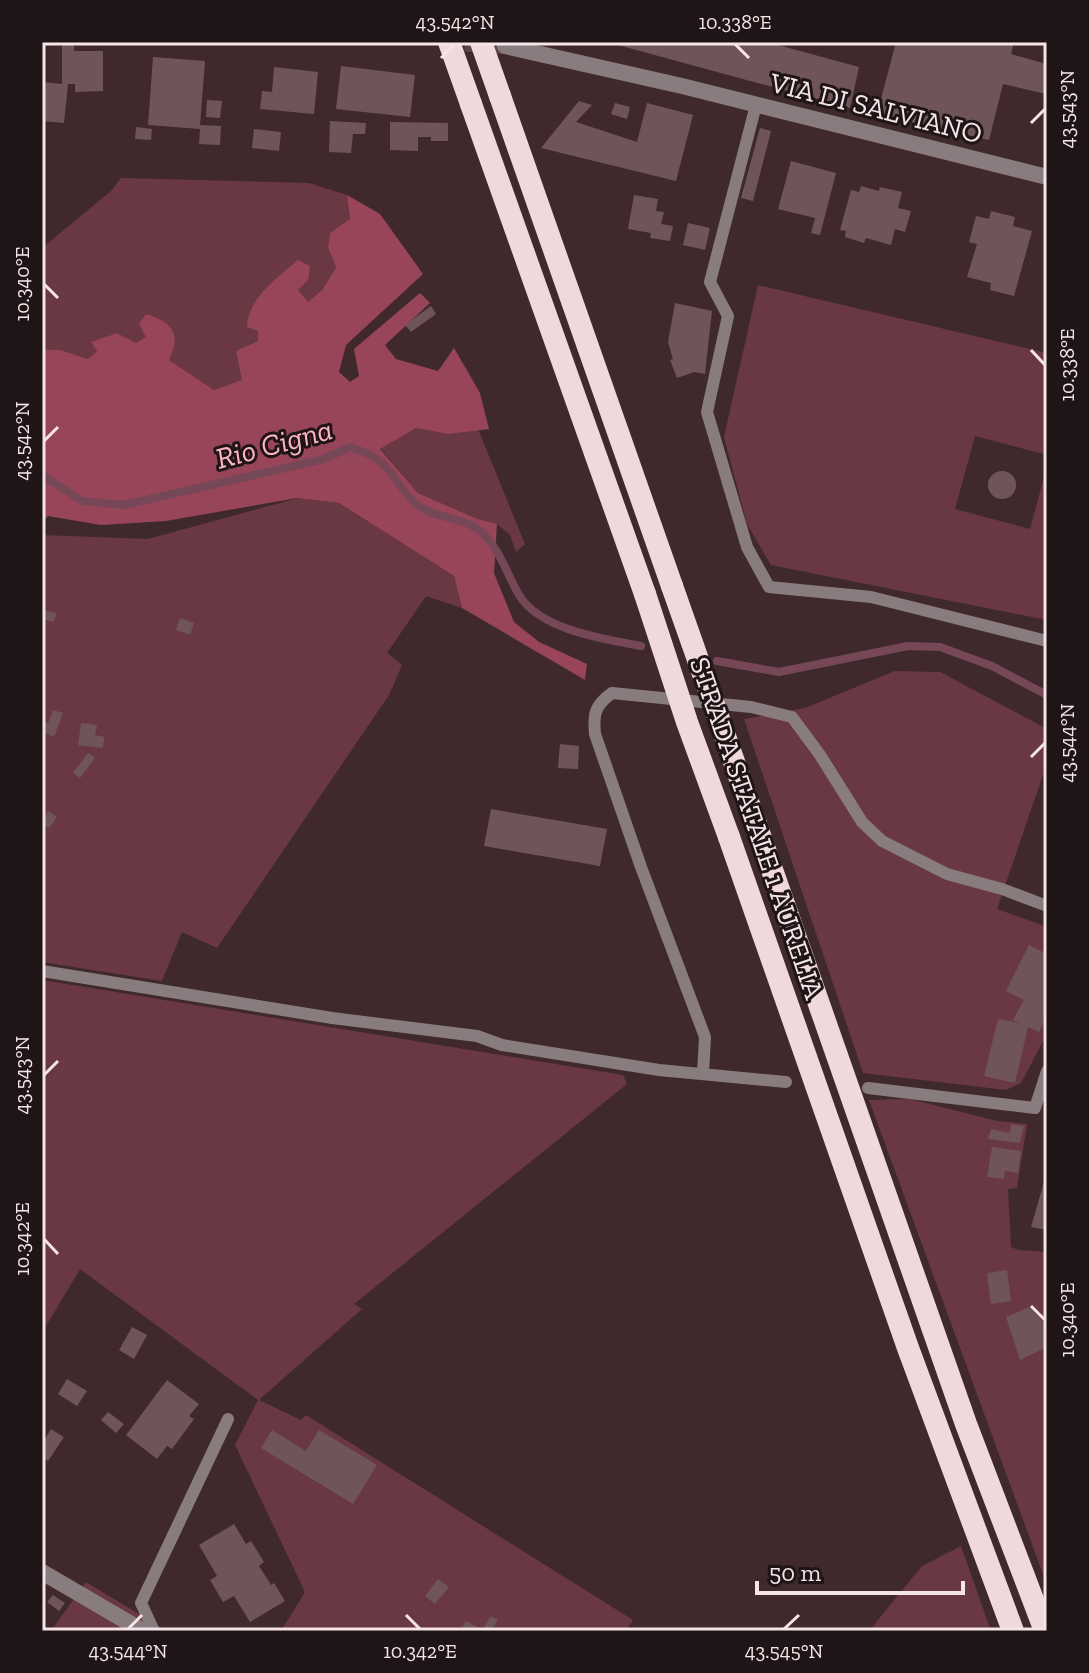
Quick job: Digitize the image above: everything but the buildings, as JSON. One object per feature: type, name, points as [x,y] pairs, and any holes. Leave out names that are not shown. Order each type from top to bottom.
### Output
[{"type":"highway","name":"STRADA STATALE 1 AURELIA","points":[[449,42],[908,1348],[1013,1631]]},
{"type":"highway","name":"STRADA STATALE 1 AURELIA","points":[[481,42],[966,1424],[1045,1631]]},
{"type":"street","name":"VIA DI SALVIANO","points":[[511,45],[1047,177]]},
{"type":"street","points":[[42,1572],[143,1631]]},
{"type":"lane","points":[[756,105],[710,282],[728,316],[707,412],[747,547],[769,587],[871,597],[1047,641]]},
{"type":"lane","points":[[703,1073],[705,1037],[595,734],[593,716],[599,702],[612,693],[751,707],[792,717],[862,822],[882,841],[947,874],[1002,889],[1047,906]]},
{"type":"lane","points":[[42,971],[365,1023],[477,1036],[502,1045],[659,1070],[786,1082]]},
{"type":"lane","points":[[868,1088],[924,1092],[1035,1108],[1047,1071]]},
{"type":"lane","points":[[154,1631],[141,1603],[228,1419]]},
{"type":"shaded area","points":[[121,178],[309,183],[347,195],[350,219],[328,248],[336,267],[323,289],[308,302],[297,290],[310,266],[258,331],[258,341],[243,380],[215,391],[169,360],[147,337],[136,343],[117,333],[92,342],[97,351],[88,359],[61,350],[42,349],[42,248],[111,191]]},
{"type":"shaded area","points":[[347,195],[380,214],[423,274],[346,345],[339,372],[350,382],[359,376],[354,349],[420,293],[430,303],[385,345],[396,359],[438,371],[454,348],[480,393],[489,429],[448,434],[416,428],[380,449],[418,493],[475,518],[497,524],[494,573],[514,622],[539,642],[587,664],[585,680],[462,608],[454,576],[339,503],[297,498],[166,521],[101,525],[48,516],[42,522],[42,349],[61,350],[88,359],[97,351],[91,342],[117,333],[136,343],[146,337],[139,324],[146,314],[162,321],[172,330],[175,343],[169,360],[214,390],[242,380],[236,351],[258,341],[258,331],[247,327],[252,307],[265,289],[298,260],[310,266],[308,280],[298,290],[308,302],[323,289],[336,267],[328,248],[330,233],[350,219]]},
{"type":"shaded area","points":[[758,285],[1047,353],[1047,455],[975,436],[955,509],[1030,529],[1047,466],[1047,620],[771,565],[747,524],[724,437]]},
{"type":"shaded area","points":[[416,428],[448,434],[478,429],[525,544],[516,552],[510,535],[497,524],[475,518],[418,493],[380,448]]},
{"type":"shaded area","points":[[298,498],[339,503],[454,576],[462,608],[426,596],[387,653],[402,665],[389,695],[217,948],[182,932],[162,981],[42,962],[42,535],[148,539]]},
{"type":"shaded area","points":[[895,671],[940,672],[1047,729],[1047,763],[997,909],[1047,927],[1047,1034],[1021,1083],[1006,1090],[863,1073],[744,719],[805,708]]},
{"type":"shaded area","points":[[42,980],[623,1075],[627,1084],[354,1304],[362,1309],[259,1400],[301,1420],[306,1415],[633,1620],[626,1631],[281,1631],[305,1592],[235,1445],[258,1400],[80,1269],[42,1333]]},
{"type":"shaded area","points":[[910,1099],[997,1121],[1027,1124],[1017,1188],[1008,1189],[1011,1247],[1047,1252],[1047,1585],[869,1100]]},
{"type":"shaded area","points":[[961,1546],[991,1631],[869,1631],[922,1566]]},
{"type":"shaded area","points":[[86,1582],[167,1631],[51,1631]]},
{"type":"waterway","name":"Rio Cigna","points":[[42,475],[82,501],[124,505],[324,459],[350,447],[379,461],[419,506],[470,524],[484,535],[496,550],[519,595],[542,617],[574,631],[641,646]]},
{"type":"waterway","name":"Rio Cigna","points":[[717,661],[779,672],[908,646],[940,647],[992,666],[1047,695]]},
{"type":"tunnel","points":[[441,42],[505,46]]}]
